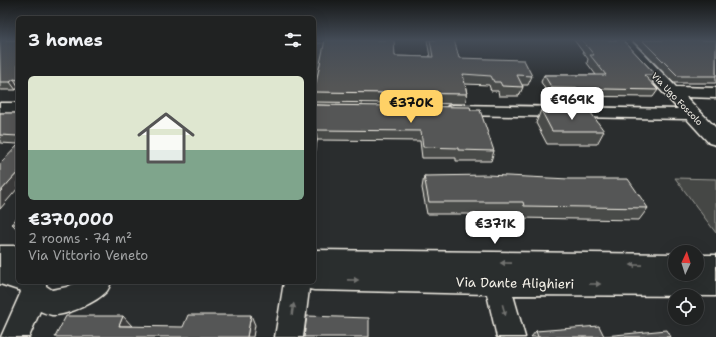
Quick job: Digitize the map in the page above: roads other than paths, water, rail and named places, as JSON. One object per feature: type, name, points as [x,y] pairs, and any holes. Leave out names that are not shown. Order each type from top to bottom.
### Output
[{"type":"street","name":"Via Ugo Foscolo","points":[[637,56],[716,139]]},
{"type":"street","points":[[670,92],[716,93]]},
{"type":"street","points":[[0,108],[16,108]]},
{"type":"street","points":[[438,110],[692,114]]},
{"type":"street","points":[[0,256],[16,256]]},
{"type":"street","name":"Via Dante Alighieri","points":[[316,261],[668,265]]},
{"type":"street","points":[[704,266],[716,266]]},
{"type":"street","points":[[0,273],[16,279]]},
{"type":"street","name":"Via Dante Alighieri","points":[[316,279],[497,283],[716,284]]},
{"type":"street","points":[[497,283],[511,337]]},
{"type":"street","points":[[28,284],[41,300],[52,302],[59,302],[72,298],[96,284]]},
{"type":"street","points":[[15,337],[28,284]]},
{"type":"street","points":[[289,337],[297,284]]}]
